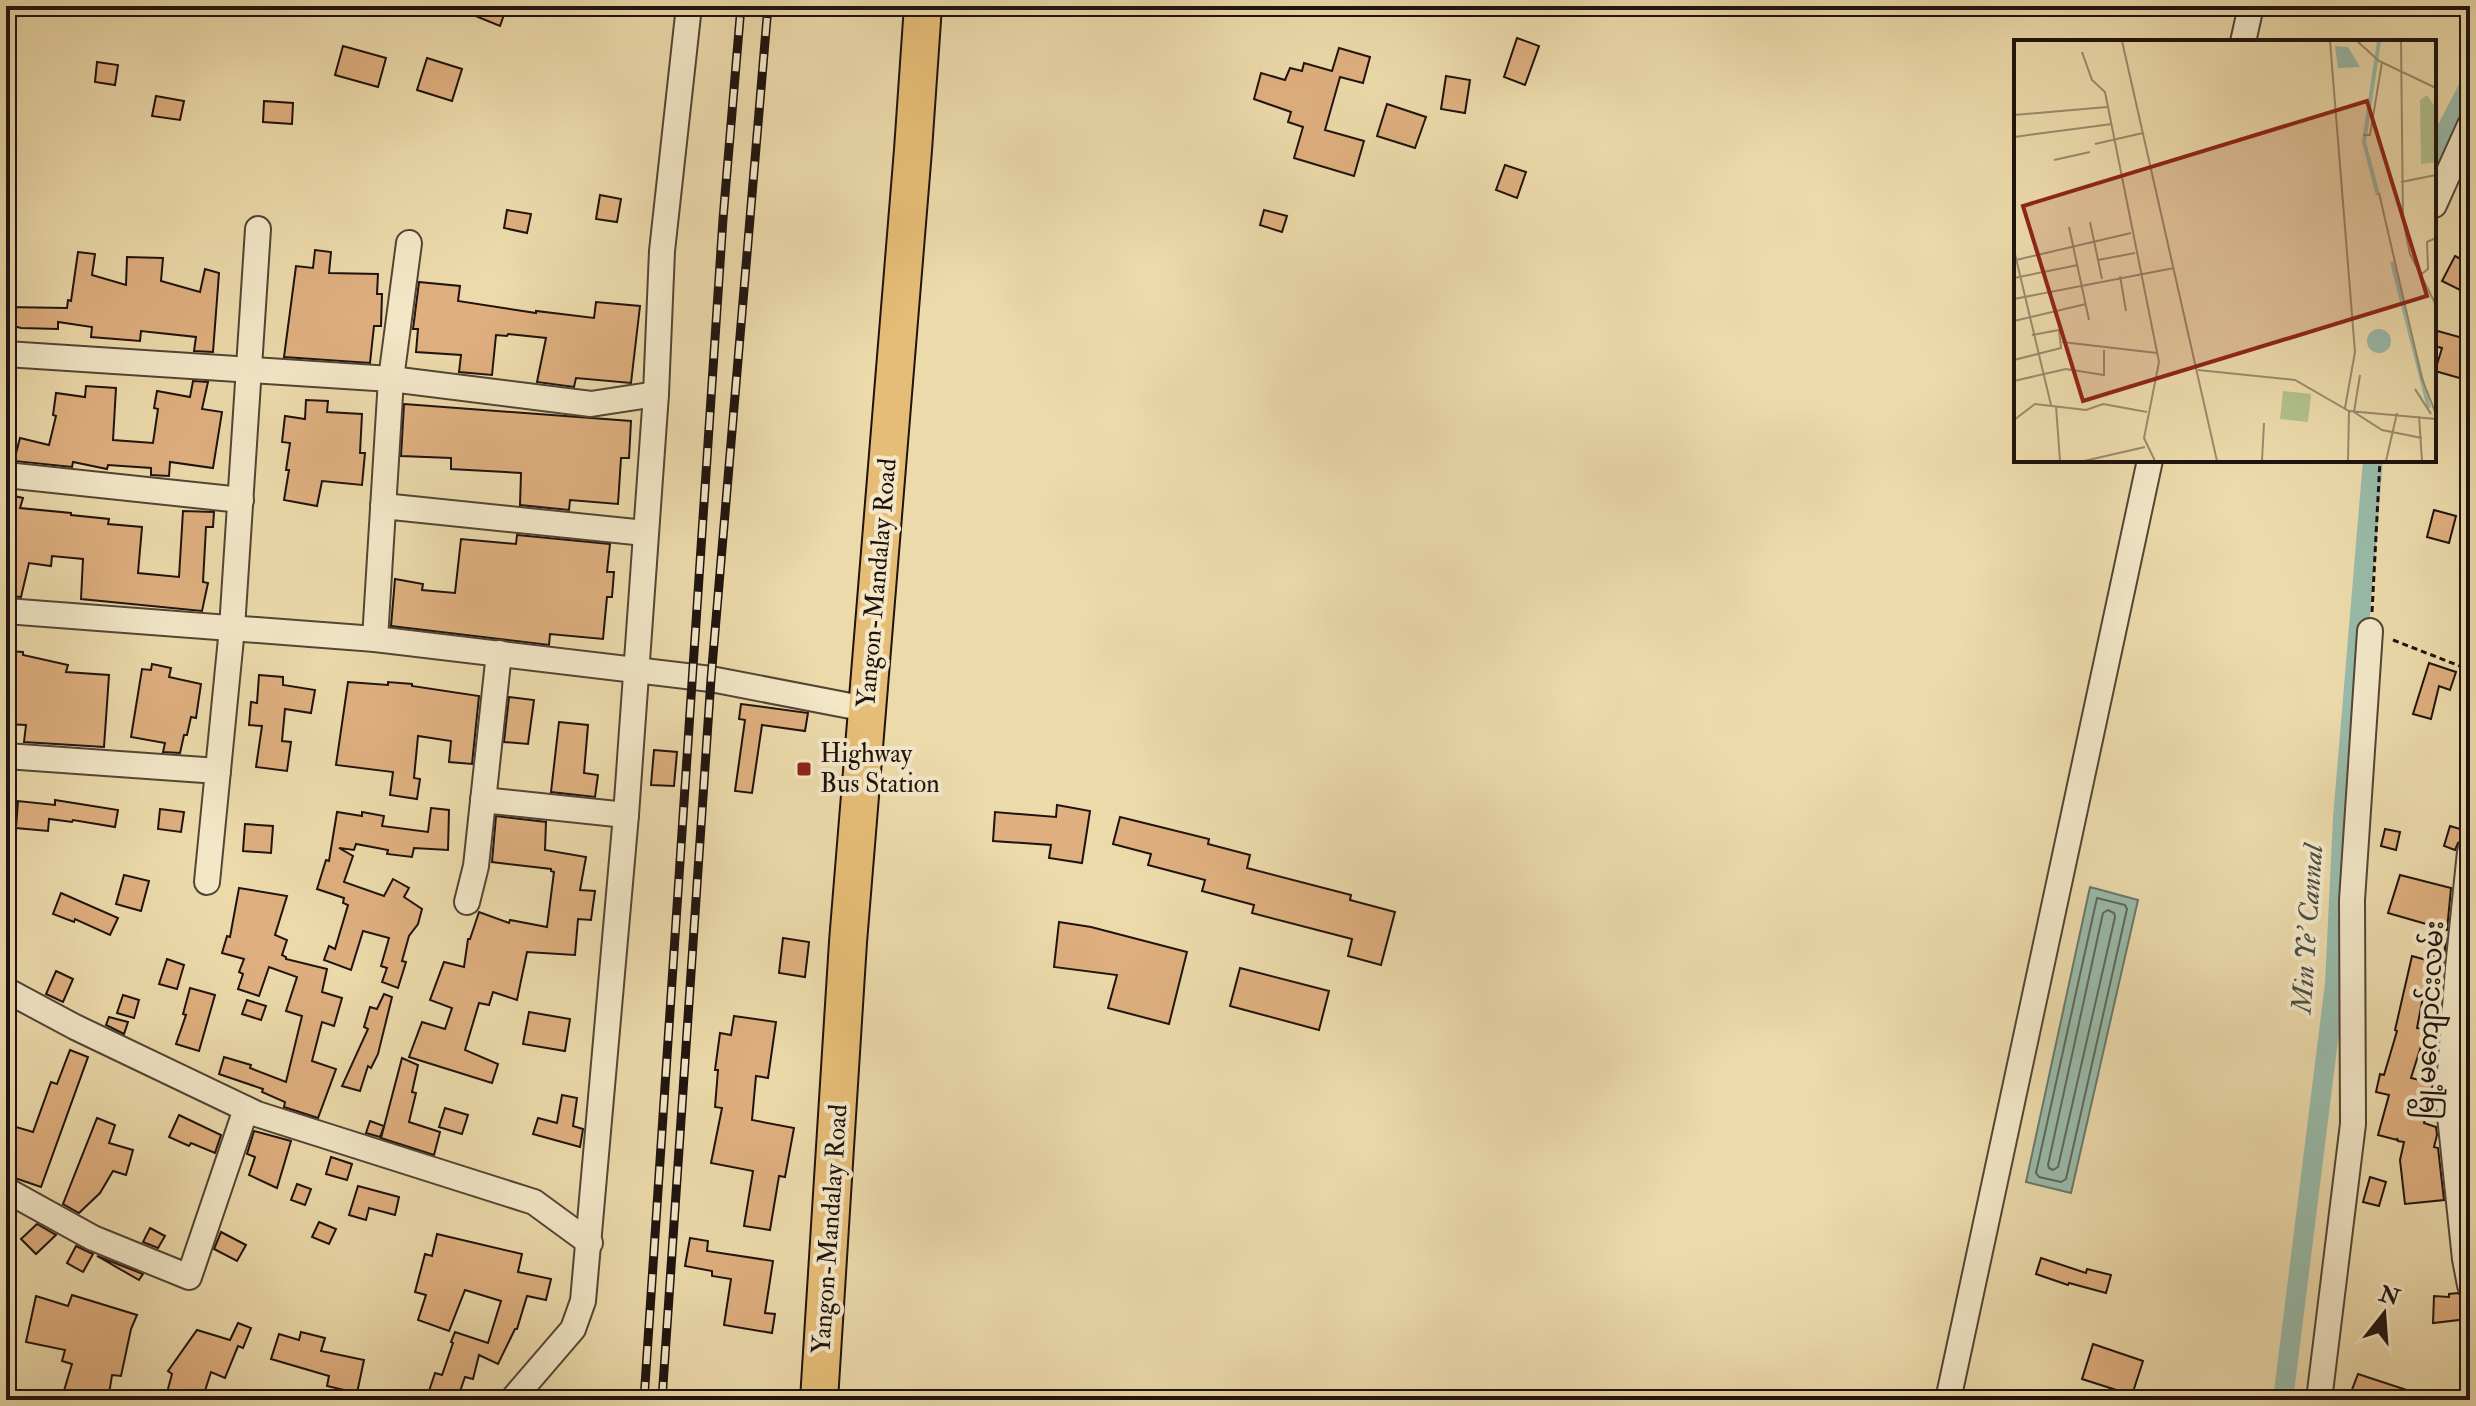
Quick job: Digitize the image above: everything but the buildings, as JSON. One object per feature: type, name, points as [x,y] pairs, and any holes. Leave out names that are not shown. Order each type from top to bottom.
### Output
[{"type":"highway","name":"Yangon-Mandalay Road","points":[[819,1400],[848,942],[923,6]]},
{"type":"street","points":[[512,1400],[573,1329],[583,1301],[626,815],[656,394],[662,251],[689,6]]},
{"type":"street","points":[[2243,40],[2251,6]]},
{"type":"street","points":[[2436,201],[2470,125]]},
{"type":"street","points":[[207,882],[232,628],[258,229]]},
{"type":"street","points":[[375,639],[391,379],[409,243]]},
{"type":"street","points":[[6,354],[391,379],[591,404],[656,394]]},
{"type":"street","points":[[1948,1400],[2150,462]]},
{"type":"street","points":[[6,475],[241,500]]},
{"type":"street","points":[[383,506],[645,533]]},
{"type":"street","points":[[6,611],[375,639],[499,653],[711,679],[866,709]]},
{"type":"street","points":[[2319,1400],[2353,1124],[2352,900],[2370,631]]},
{"type":"street","points":[[467,902],[476,866],[499,653]]},
{"type":"street","points":[[6,756],[218,771]]},
{"type":"street","points":[[483,800],[626,815]]},
{"type":"street","name":"မြို့မကျောင်းလမ်း","points":[[2470,852],[2448,1097],[2470,1285]]},
{"type":"street","points":[[6,990],[75,1027],[246,1109],[534,1202],[590,1243]]},
{"type":"street","points":[[6,1190],[93,1238],[189,1277],[246,1109]]},
{"type":"path","points":[[2380,462],[2370,631],[2470,670]]},
{"type":"water","points":[[2090,887],[2138,900],[2071,1193],[2026,1182]]},
{"type":"waterway","name":"Min Ye' Cannal","points":[[2436,150],[2470,85]]},
{"type":"waterway","name":"Min Ye' Cannal","points":[[2283,1400],[2335,984],[2343,818],[2373,462]]},
{"type":"railway","points":[[644,1400],[723,219],[741,6]]},
{"type":"railway","points":[[662,1400],[711,679],[768,6]]},
{"type":"place","name":"Highway Bus Station","points":[[804,769]]}]
